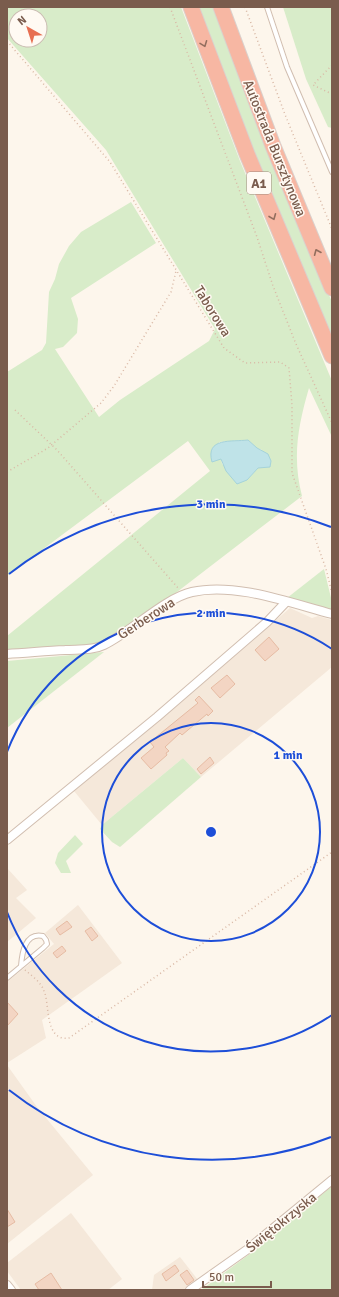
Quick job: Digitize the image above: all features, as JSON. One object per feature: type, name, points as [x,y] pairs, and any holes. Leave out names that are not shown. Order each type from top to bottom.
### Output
[{"type":"highway","name":"Autostrada Bursztynowa","points":[[191,7],[247,154],[332,356]]},
{"type":"highway","name":"Autostrada Bursztynowa","points":[[221,7],[274,146],[332,288]]},
{"type":"street","name":"Gerberowa","points":[[7,654],[88,649],[102,646],[182,595],[204,590],[246,592],[332,614]]},
{"type":"street","points":[[7,840],[157,717],[267,622],[286,602]]},
{"type":"street","name":"Świętokrzyska","points":[[190,1290],[248,1249],[332,1180]]},
{"type":"street","points":[[7,1285],[11,1290]]},
{"type":"lane","points":[[268,7],[287,67],[332,172]]},
{"type":"lane","points":[[7,978],[47,944],[43,936],[34,936],[28,941],[22,953],[21,966]]},
{"type":"path","points":[[170,7],[254,230],[275,292],[332,423]]},
{"type":"path","points":[[245,7],[286,117],[332,229]]},
{"type":"path","name":"Taborowa","points":[[7,41],[110,162],[224,348],[245,363],[256,364],[280,362],[289,368],[292,405],[292,473],[326,569],[332,593]]},
{"type":"path","points":[[332,65],[313,85],[332,94]]},
{"type":"path","points":[[7,472],[52,444],[101,403],[114,386],[171,292],[176,271]]},
{"type":"path","points":[[15,410],[52,444],[139,541],[182,595]]},
{"type":"path","points":[[21,966],[42,985],[46,993],[46,1011],[50,1025],[58,1036],[64,1039],[69,1038],[332,852]]},
{"type":"shaded area","points":[[290,608],[312,618],[318,616],[332,620],[332,667],[201,777],[183,758],[102,825],[74,791],[178,705]]},
{"type":"shaded area","points":[[7,868],[27,890],[16,898],[36,918],[7,942]]},
{"type":"shaded area","points":[[78,905],[122,963],[42,1020],[46,1038],[7,1063],[7,982],[54,944],[45,933]]},
{"type":"shaded area","points":[[7,1065],[37,1107],[93,1175],[7,1244]]},
{"type":"shaded area","points":[[71,1213],[122,1279],[108,1290],[21,1290],[7,1271],[7,1263]]},
{"type":"shaded area","points":[[180,1257],[198,1280],[184,1290],[152,1290],[154,1275]]},
{"type":"green space","points":[[7,7],[181,7],[240,161],[332,381],[332,437],[309,388],[305,402],[299,429],[297,455],[297,468],[302,496],[151,612],[102,642],[87,646],[7,650],[7,636],[210,471],[188,441],[7,576],[7,372],[42,350],[46,343],[49,292],[55,279],[59,264],[69,246],[81,232],[131,202],[156,243],[71,298],[78,319],[77,333],[63,347],[55,349],[99,417],[120,400],[209,341],[215,329],[106,150],[16,48],[48,48],[48,8],[8,8],[8,39]],"holes":[[[248,440],[256,448],[262,450],[258,468],[247,480],[222,464],[219,442]]]},
{"type":"green space","points":[[198,7],[215,7],[292,207],[332,302],[332,342],[277,213]]},
{"type":"green space","points":[[283,7],[332,7],[332,128],[328,127],[306,79]]},
{"type":"green space","points":[[324,569],[332,602],[332,610],[287,598]]},
{"type":"green space","points":[[104,652],[7,728],[7,661]]},
{"type":"green space","points":[[183,758],[201,777],[120,847],[112,842],[100,829],[102,825]]},
{"type":"green space","points":[[75,835],[83,844],[66,861],[71,873],[61,873],[55,863],[58,853]]},
{"type":"green space","points":[[332,1186],[332,1290],[201,1290],[255,1250]]},
{"type":"water","points":[[248,440],[257,448],[268,454],[271,461],[270,467],[258,468],[247,480],[237,484],[226,471],[221,459],[212,462],[212,448],[221,442]]},
{"type":"building","points":[[269,637],[279,649],[265,661],[255,650]]},
{"type":"building","points":[[227,675],[235,684],[220,698],[211,688]]},
{"type":"building","points":[[199,696],[213,711],[208,716],[207,714],[182,735],[180,733],[165,747],[169,751],[166,753],[167,755],[151,769],[141,758],[154,747],[150,742],[198,703],[195,700]]},
{"type":"building","points":[[210,757],[214,763],[201,774],[197,769]]},
{"type":"building","points":[[67,921],[72,927],[60,935],[56,929]]},
{"type":"building","points":[[91,927],[98,936],[92,941],[85,931]]},
{"type":"building","points":[[62,946],[66,951],[57,958],[53,953]]},
{"type":"building","points":[[7,1002],[18,1014],[7,1026]]},
{"type":"building","points":[[7,1209],[15,1222],[7,1227]]},
{"type":"building","points":[[175,1265],[179,1271],[166,1281],[162,1274]]},
{"type":"building","points":[[187,1270],[194,1280],[187,1285],[180,1275]]},
{"type":"building","points":[[51,1273],[62,1290],[39,1290],[35,1284]]}]
